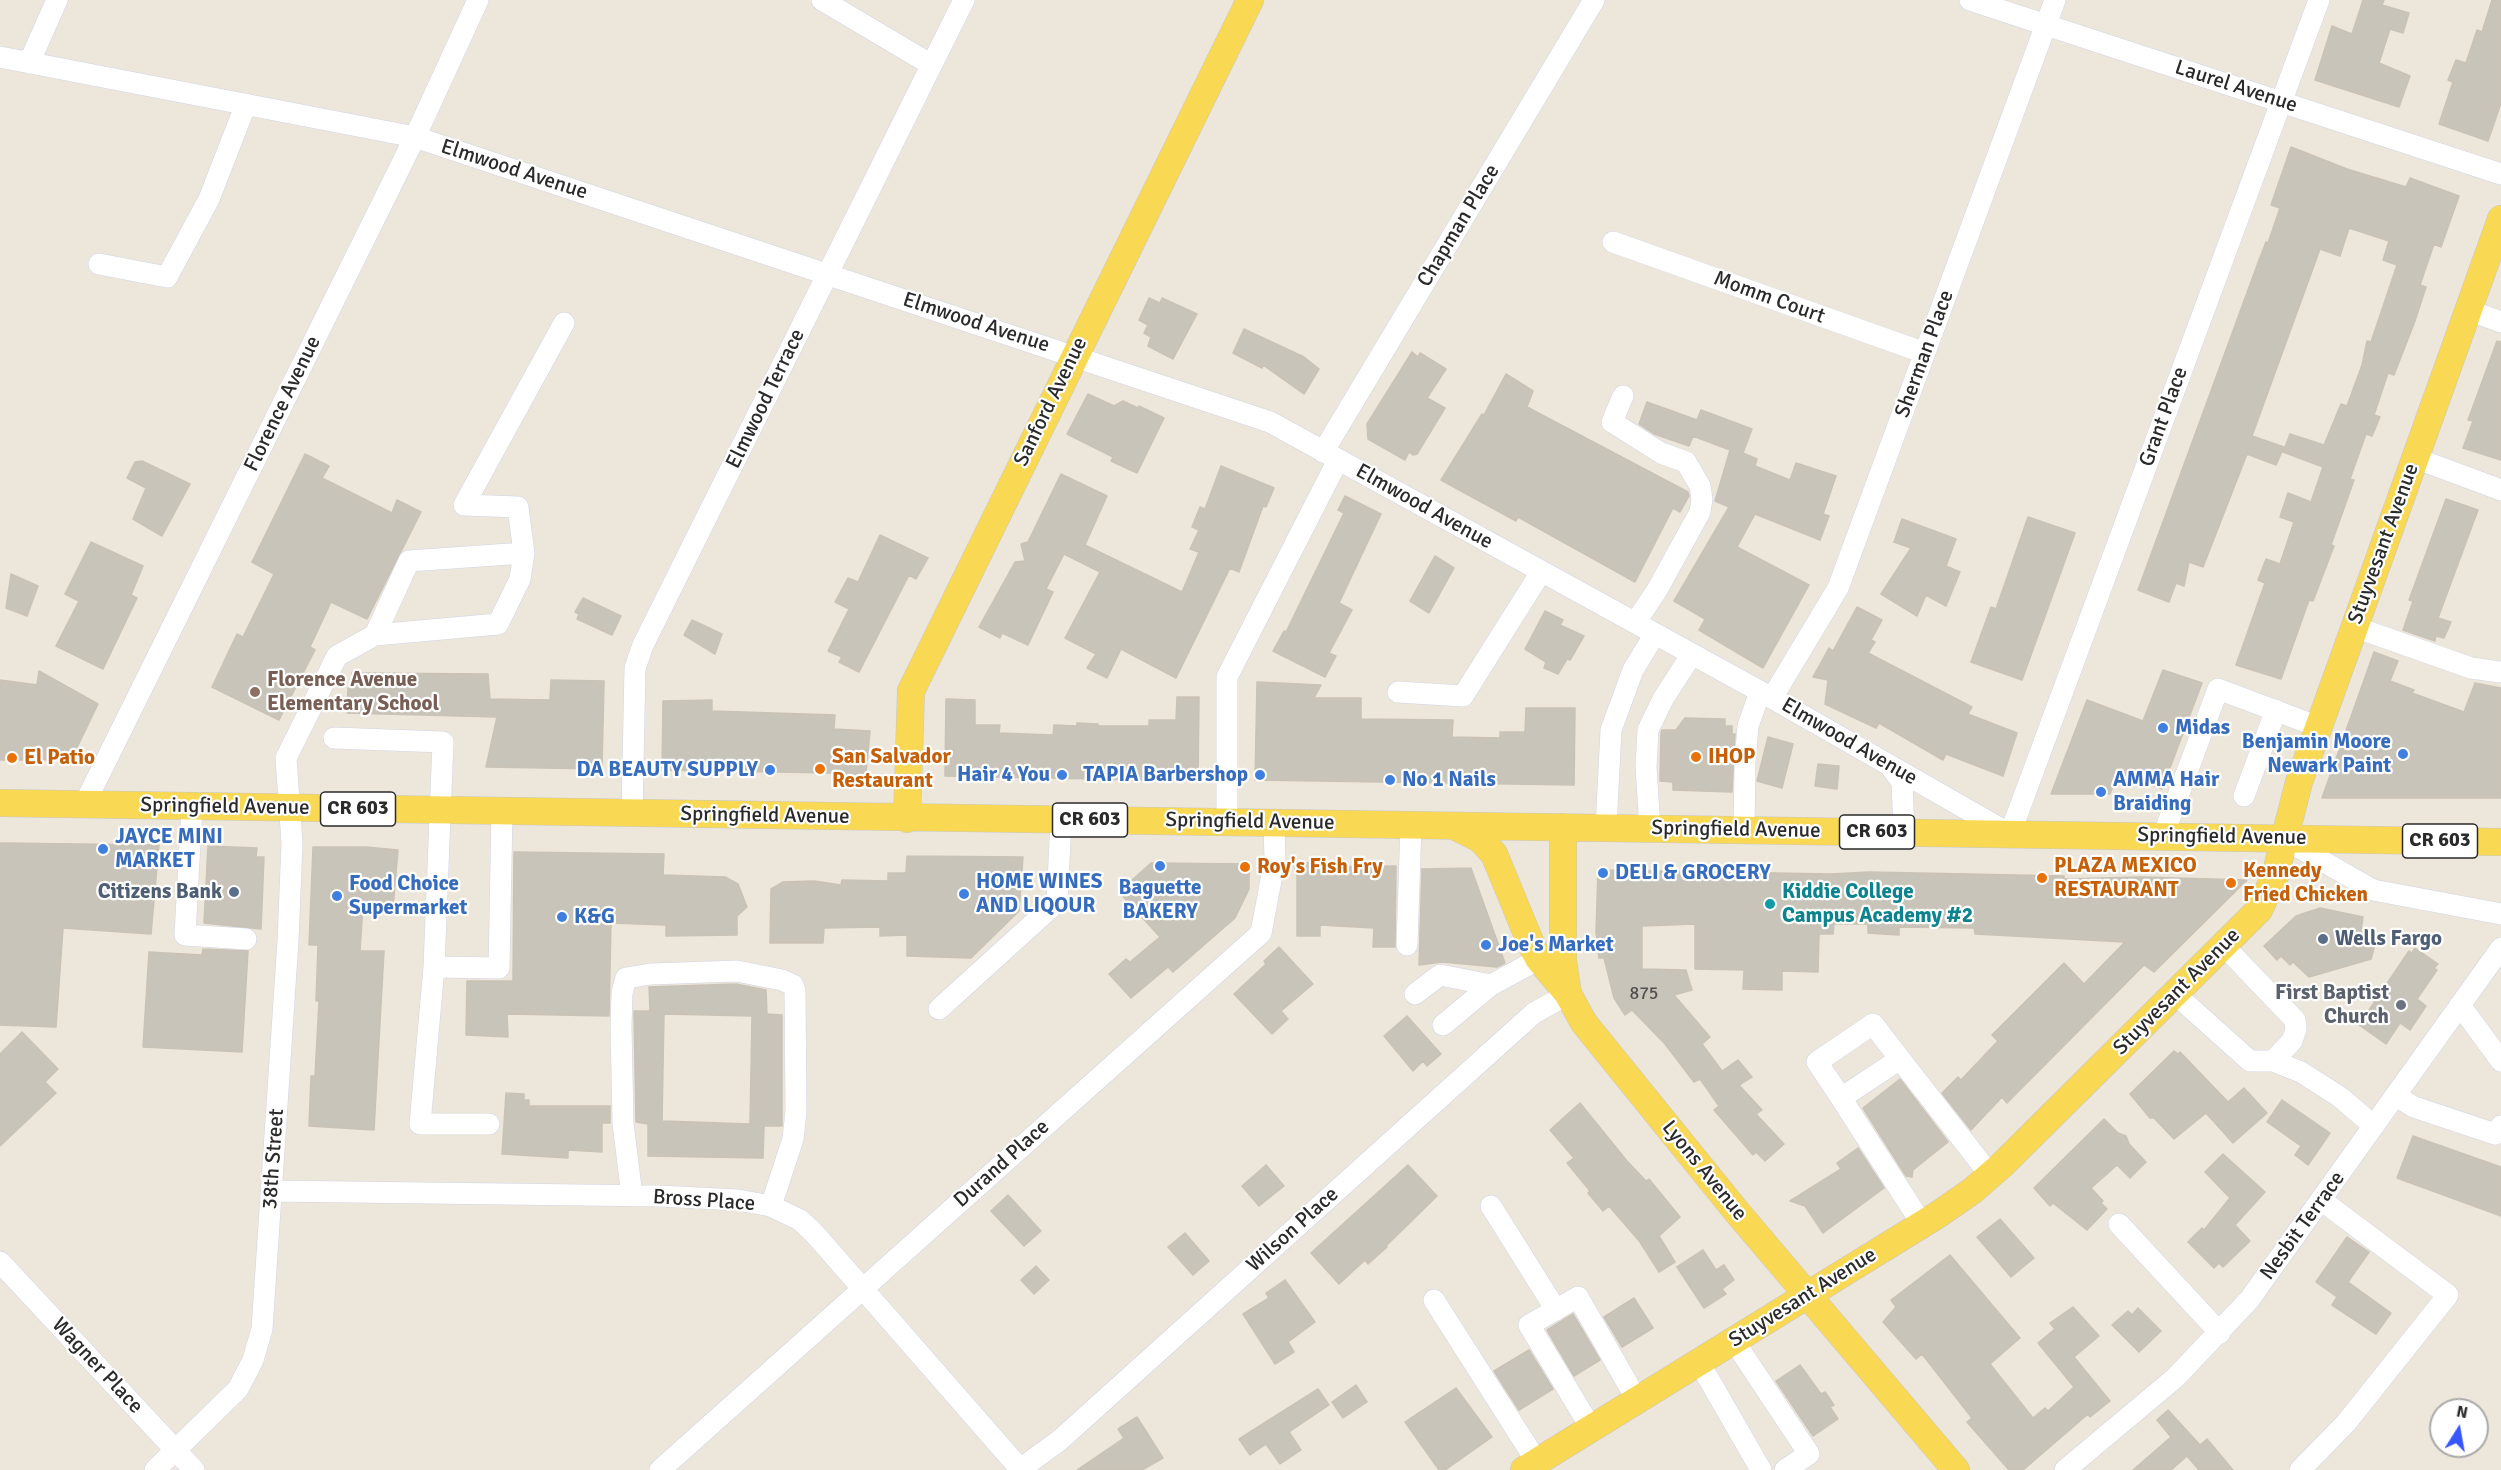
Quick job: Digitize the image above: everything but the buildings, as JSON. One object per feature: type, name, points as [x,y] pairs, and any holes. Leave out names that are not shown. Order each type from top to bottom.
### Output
[{"type":"main road","name":"Sanford Avenue","points":[[907,819],[911,691],[1250,0]]},
{"type":"main road","name":"Stuyvesant Avenue","points":[[1530,1466],[1956,1203],[1990,1175],[2224,946],[2266,900],[2294,799],[2501,219]]},
{"type":"main road","name":"Springfield Avenue","points":[[0,803],[907,819],[1227,821],[2501,842]]},
{"type":"main road","points":[[1450,825],[1480,839],[1494,854],[1539,959],[1568,994]]},
{"type":"main road","name":"Lyons Avenue","points":[[1563,827],[1562,945],[1568,994],[1593,1035],[1956,1470]]},
{"type":"street","points":[[29,63],[57,0]]},
{"type":"street","name":"Florence Avenue","points":[[84,805],[416,137],[478,0]]},
{"type":"street","points":[[822,0],[930,64]]},
{"type":"street","name":"Elmwood Terrace","points":[[632,814],[635,668],[643,645],[930,64],[964,0]]},
{"type":"street","name":"Chapman Place","points":[[1227,821],[1227,677],[1330,456],[1594,0]]},
{"type":"street","name":"Laurel Avenue","points":[[1970,0],[2501,174]]},
{"type":"street","name":"Sherman Place","points":[[1744,830],[1748,726],[1766,695],[1838,588],[2055,0]]},
{"type":"street","name":"Grant Place","points":[[2010,834],[2319,0]]},
{"type":"street","name":"Elmwood Avenue","points":[[0,57],[416,137],[1270,422],[1766,695],[2010,834]]},
{"type":"street","points":[[99,264],[166,277],[209,199],[246,104]]},
{"type":"street","name":"Momm Court","points":[[1613,242],[1925,353]]},
{"type":"street","points":[[2468,310],[2501,322]]},
{"type":"street","points":[[524,553],[409,561],[375,635],[498,624],[520,579],[524,553],[518,507],[464,505],[564,323]]},
{"type":"street","points":[[1623,396],[1612,422],[1660,453],[1686,462],[1700,486],[1702,499],[1700,512],[1657,590],[1635,623]]},
{"type":"street","points":[[2415,458],[2501,490]]},
{"type":"street","points":[[1398,692],[1463,696],[1541,572]]},
{"type":"street","points":[[2355,627],[2471,668],[2501,672]]},
{"type":"street","points":[[1606,828],[1611,730],[1633,670],[1655,634]]},
{"type":"street","name":"38th Street","points":[[155,1470],[238,1389],[253,1360],[265,1312],[288,941],[292,843],[286,758],[337,656],[375,635]]},
{"type":"street","points":[[1650,829],[1646,767],[1648,730],[1662,699],[1692,654]]},
{"type":"street","points":[[2163,836],[2218,689],[2319,727]]},
{"type":"street","points":[[2244,796],[2276,710]]},
{"type":"street","points":[[334,738],[443,742],[434,967],[420,1124],[489,1124]]},
{"type":"street","points":[[1890,765],[1902,782],[1904,832]]},
{"type":"street","points":[[192,807],[185,935],[246,939]]},
{"type":"street","points":[[434,967],[499,968],[502,812]]},
{"type":"street","points":[[939,1009],[1058,902],[1061,820]]},
{"type":"street","name":"Durand Place","points":[[660,1470],[1261,933],[1275,859],[1274,823]]},
{"type":"street","points":[[1407,945],[1412,824]]},
{"type":"street","points":[[2284,838],[2373,890],[2501,914]]},
{"type":"street","points":[[2224,946],[2295,1020],[2296,1029],[2292,1041],[2273,1061]]},
{"type":"street","name":"Nesbit Terrace","points":[[2065,1470],[2175,1378],[2220,1333],[2269,1274],[2501,948]]},
{"type":"street","points":[[1443,1025],[1491,985],[1539,959]]},
{"type":"street","points":[[632,1196],[623,1123],[621,1026],[626,978],[651,974],[737,971],[782,980],[793,985],[795,991],[796,1112],[793,1139],[771,1206]]},
{"type":"street","points":[[1414,994],[1440,975],[1491,985]]},
{"type":"street","name":"Wilson Place","points":[[1020,1470],[1069,1432],[1534,1013],[1568,994]]},
{"type":"street","points":[[2175,994],[2250,1061],[2273,1061],[2301,1072],[2340,1097],[2374,1126]]},
{"type":"street","points":[[2460,1005],[2501,1061]]},
{"type":"street","points":[[1922,1224],[1817,1062],[1873,1024],[1990,1175]]},
{"type":"street","points":[[1842,1098],[1900,1059]]},
{"type":"street","points":[[2396,1096],[2414,1107],[2495,1134],[2501,1126]]},
{"type":"street","name":"Bross Place","points":[[272,1191],[632,1196],[738,1200],[771,1206],[800,1220],[863,1287],[1020,1470]]},
{"type":"street","points":[[2300,1470],[2346,1423],[2448,1295],[2321,1200]]},
{"type":"street","points":[[1491,1206],[1556,1310]]},
{"type":"street","points":[[2119,1224],[2220,1333]]},
{"type":"street","name":"Wagner Place","points":[[0,1262],[194,1470]]},
{"type":"street","points":[[1591,1428],[1529,1325],[1578,1297],[1637,1400]]},
{"type":"street","points":[[1434,1300],[1530,1466]]},
{"type":"street","points":[[1734,1341],[1809,1454],[1785,1470]]},
{"type":"street","points":[[1699,1362],[1761,1470]]},
{"type":"place","name":"Florence Avenue Elementary School","points":[[255,692]]},
{"type":"place","name":"Midas","points":[[2163,728]]},
{"type":"place","name":"Benjamin Moore Newark Paint","points":[[2403,754]]},
{"type":"place","name":"IHOP","points":[[1696,757]]},
{"type":"place","name":"El Patio","points":[[12,758]]},
{"type":"place","name":"San Salvador Restaurant","points":[[820,769]]},
{"type":"place","name":"DA BEAUTY SUPPLY","points":[[770,770]]},
{"type":"place","name":"Hair 4 You","points":[[1062,775]]},
{"type":"place","name":"TAPIA Barbershop","points":[[1260,775]]},
{"type":"place","name":"No 1 Nails","points":[[1390,780]]},
{"type":"place","name":"AMMA Hair Braiding","points":[[2101,792]]},
{"type":"place","name":"JAYCE MINI MARKET","points":[[103,849]]},
{"type":"place","name":"Baguette BAKERY","points":[[1160,866]]},
{"type":"place","name":"Roy's Fish Fry","points":[[1245,867]]},
{"type":"place","name":"DELI & GROCERY","points":[[1603,873]]},
{"type":"place","name":"PLAZA MEXICO RESTAURANT","points":[[2042,878]]},
{"type":"place","name":"Kennedy Fried Chicken","points":[[2231,883]]},
{"type":"place","name":"Citizens Bank","points":[[234,892]]},
{"type":"place","name":"HOME WINES AND LIQOUR","points":[[964,894]]},
{"type":"place","name":"Food Choice Supermarket","points":[[337,896]]},
{"type":"place","name":"Kiddie College Campus Academy #2","points":[[1770,904]]},
{"type":"place","name":"K&G","points":[[562,917]]},
{"type":"place","name":"Wells Fargo","points":[[2323,939]]},
{"type":"place","name":"Joe's Market","points":[[1486,945]]},
{"type":"place","name":"First Baptist Church","points":[[2401,1005]]}]
